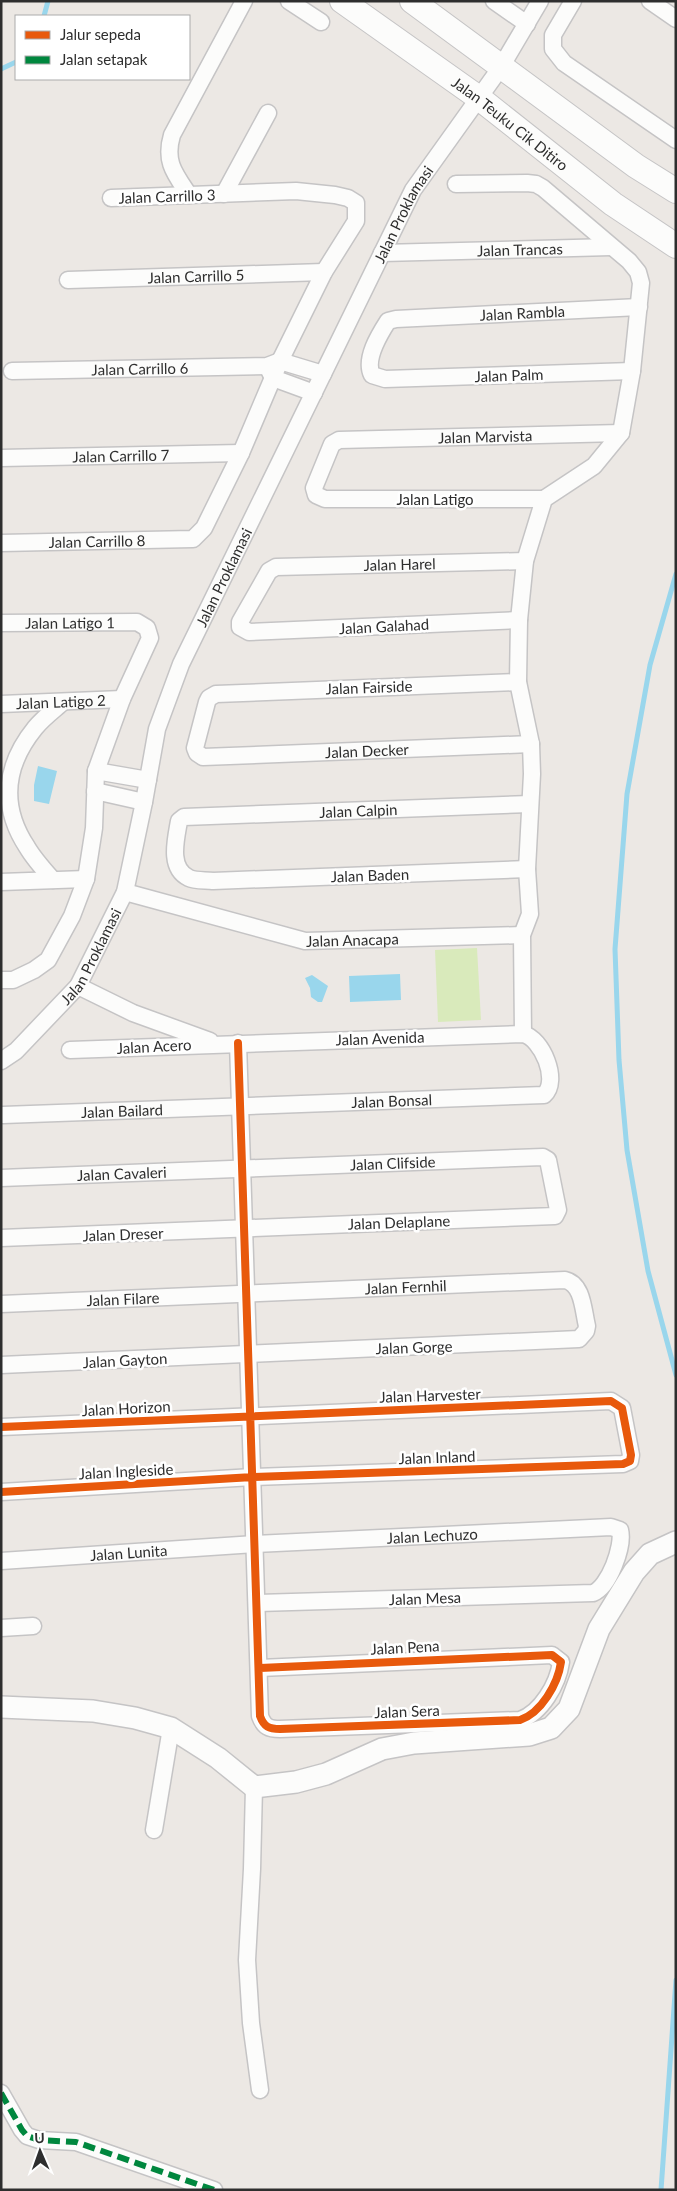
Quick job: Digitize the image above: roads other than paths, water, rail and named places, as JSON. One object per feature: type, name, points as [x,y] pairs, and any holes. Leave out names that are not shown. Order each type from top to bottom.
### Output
[{"type":"main road","name":"Jalan Teuku Cik Ditiro","points":[[342,1],[479,98],[613,204],[676,246]]},
{"type":"main road","points":[[412,1],[636,166],[676,191]]},
{"type":"street","points":[[189,195],[172,168],[169,158],[169,144],[172,135],[244,1]]},
{"type":"street","points":[[288,1],[321,22]]},
{"type":"street","points":[[494,1],[527,24]]},
{"type":"street","name":"Jalan Proklamasi","points":[[1,1061],[16,1051],[78,986],[125,892],[157,729],[180,664],[413,190],[501,67],[540,1]]},
{"type":"street","points":[[573,1],[554,35],[553,49],[564,63],[676,140]]},
{"type":"street","points":[[650,1],[676,19]]},
{"type":"street","name":"Jalan Carrillo 3","points":[[224,194],[268,113]]},
{"type":"street","points":[[456,184],[536,184],[629,261],[638,272],[641,283],[632,371],[621,433],[594,466],[544,499],[525,561],[519,620],[518,682],[531,744],[532,774],[528,869],[530,914],[522,935],[523,1034]]},
{"type":"street","name":"Jalan Carrillo 3","points":[[111,198],[296,191],[348,198],[356,203],[356,221],[324,272]]},
{"type":"street","name":"Jalan Trancas","points":[[382,253],[611,247]]},
{"type":"street","points":[[241,453],[273,368],[324,272]]},
{"type":"street","name":"Jalan Carrillo 5","points":[[68,280],[324,272]]},
{"type":"street","name":"Jalan Rambla","points":[[385,379],[372,375],[368,368],[369,360],[388,321],[639,306]]},
{"type":"street","points":[[273,368],[323,374]]},
{"type":"street","points":[[273,368],[314,393]]},
{"type":"street","name":"Jalan Carrillo 6","points":[[12,371],[273,368]]},
{"type":"street","name":"Jalan Palm","points":[[385,379],[632,371]]},
{"type":"street","name":"Jalan Marvista","points":[[325,500],[316,495],[314,488],[329,449],[332,444],[339,440],[621,433]]},
{"type":"street","name":"Jalan Carrillo 7","points":[[1,458],[241,453]]},
{"type":"street","name":"Jalan Carrillo 8","points":[[1,543],[194,539],[204,528],[241,453]]},
{"type":"street","name":"Jalan Latigo","points":[[325,500],[544,499]]},
{"type":"street","name":"Jalan Harel","points":[[249,632],[240,627],[240,622],[269,571],[276,567],[525,561]]},
{"type":"street","name":"Jalan Galahad","points":[[249,632],[519,620]]},
{"type":"street","name":"Jalan Latigo 1","points":[[1,623],[137,622],[147,628],[150,638],[122,699]]},
{"type":"street","name":"Jalan Fairside","points":[[202,757],[195,748],[207,702],[212,695],[220,693],[518,682]]},
{"type":"street","points":[[7,980],[34,970],[48,960],[72,916],[86,879],[94,828],[96,771],[122,699]]},
{"type":"street","name":"Jalan Latigo 2","points":[[1,704],[122,699]]},
{"type":"street","points":[[53,880],[27,847],[15,824],[5,794],[14,760],[36,727],[63,702]]},
{"type":"street","name":"Jalan Decker","points":[[202,757],[531,744]]},
{"type":"street","points":[[96,771],[148,780]]},
{"type":"street","points":[[95,791],[144,802]]},
{"type":"street","name":"Jalan Calpin","points":[[188,817],[530,804]]},
{"type":"street","name":"Jalan Baden","points":[[188,817],[181,818],[174,853],[179,870],[190,879],[212,881],[528,869]]},
{"type":"street","points":[[1,882],[86,879]]},
{"type":"street","name":"Jalan Anacapa","points":[[125,892],[305,941],[522,935]]},
{"type":"street","points":[[78,986],[133,1013],[217,1043]]},
{"type":"street","name":"Jalan Avenida","points":[[238,1043],[523,1034]]},
{"type":"street","name":"Jalan Bonsal","points":[[240,1105],[544,1095],[550,1085],[546,1060],[535,1040],[523,1034]]},
{"type":"street","points":[[238,1043],[260,1668]]},
{"type":"street","name":"Jalan Acero","points":[[70,1050],[238,1043]]},
{"type":"street","name":"Jalan Bailard","points":[[3,1115],[240,1105]]},
{"type":"street","name":"Jalan Clifside","points":[[242,1168],[544,1157],[548,1160],[558,1210],[555,1216]]},
{"type":"street","name":"Jalan Cavaleri","points":[[1,1178],[242,1168]]},
{"type":"street","name":"Jalan Delaplane","points":[[244,1229],[555,1216]]},
{"type":"street","name":"Jalan Dreser","points":[[1,1238],[244,1229]]},
{"type":"street","name":"Jalan Fernhil","points":[[246,1293],[564,1280],[575,1284],[579,1291],[587,1326],[586,1331],[579,1340]]},
{"type":"street","name":"Jalan Filare","points":[[1,1304],[246,1293]]},
{"type":"street","name":"Jalan Gorge","points":[[249,1354],[579,1340]]},
{"type":"street","name":"Jalan Gayton","points":[[1,1365],[249,1354]]},
{"type":"street","name":"Jalan Harvester","points":[[251,1416],[610,1401],[622,1408],[624,1416],[631,1455],[630,1461],[623,1464]]},
{"type":"street","name":"Jalan Horizon","points":[[1,1427],[251,1416]]},
{"type":"street","name":"Jalan Inland","points":[[253,1477],[623,1464]]},
{"type":"street","name":"Jalan Ingleside","points":[[1,1492],[253,1477]]},
{"type":"street","name":"Jalan Lechuzo","points":[[255,1544],[612,1527],[620,1530],[622,1538],[620,1547],[607,1581],[602,1588],[592,1593]]},
{"type":"street","points":[[1,1707],[93,1711],[135,1718],[171,1728],[218,1758],[254,1787],[296,1782],[326,1774],[382,1749],[414,1743],[529,1735],[551,1728],[569,1709],[600,1630],[634,1572],[650,1554],[674,1542]]},
{"type":"street","name":"Jalan Lunita","points":[[1,1561],[255,1544]]},
{"type":"street","name":"Jalan Mesa","points":[[258,1603],[592,1593]]},
{"type":"street","points":[[1,1628],[33,1626]]},
{"type":"street","name":"Jalan Pena","points":[[260,1668],[552,1655],[560,1662],[560,1669],[544,1702],[534,1713]]},
{"type":"street","name":"Jalan Sera","points":[[260,1668],[260,1716],[263,1724],[270,1729],[501,1722],[520,1720],[530,1717],[534,1713]]},
{"type":"street","points":[[154,1830],[171,1728]]},
{"type":"street","points":[[254,1787],[247,1960],[251,2023],[260,2090]]},
{"type":"street","points":[[1,2093],[27,2136],[39,2140],[76,2142],[214,2190]]},
{"type":"water","points":[[38,766],[57,771],[49,804],[34,801],[34,785]]},
{"type":"water","points":[[400,974],[401,1000],[350,1002],[349,976]]},
{"type":"water","points":[[312,975],[328,986],[322,1002],[318,1002],[311,997],[310,988],[305,978]]},
{"type":"waterway","points":[[44,15],[48,1]]},
{"type":"waterway","points":[[1,69],[15,62]]},
{"type":"waterway","points":[[676,574],[650,665],[627,794],[615,949],[619,1060],[627,1150],[648,1271],[676,1375]]},
{"type":"waterway","points":[[661,2190],[676,1980]]}]
